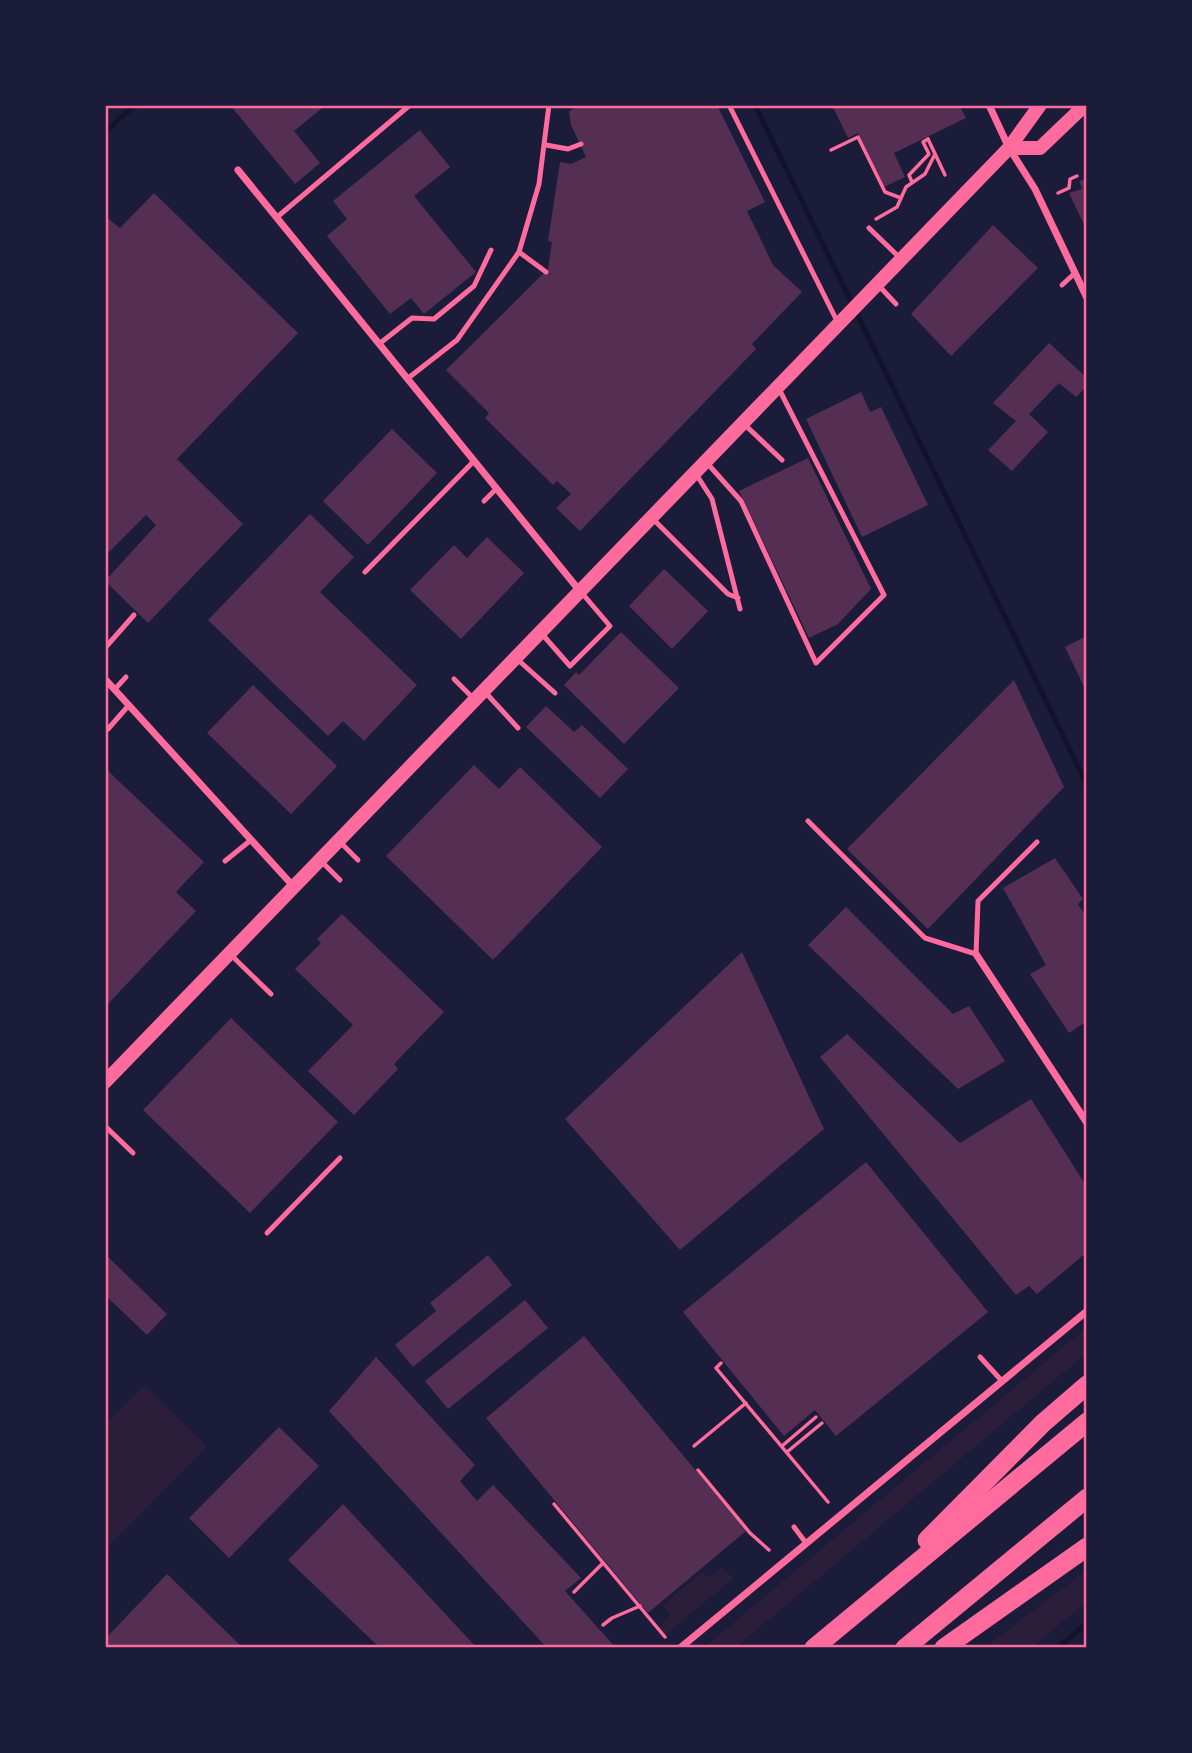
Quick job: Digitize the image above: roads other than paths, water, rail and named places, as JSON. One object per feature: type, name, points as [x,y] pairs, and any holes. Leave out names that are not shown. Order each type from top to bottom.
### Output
[{"type":"highway","points":[[847,1621],[1043,1423],[1087,1385]]},
{"type":"highway","points":[[814,1648],[1087,1422]]},
{"type":"highway","points":[[905,1648],[1087,1498]]},
{"type":"highway","points":[[944,1648],[1087,1547]]},
{"type":"main road","points":[[105,1082],[539,631],[902,260],[1009,148],[1040,105]]},
{"type":"main road","points":[[1009,148],[1040,148],[1085,105]]},
{"type":"street","points":[[989,105],[1009,148],[1035,189],[1086,295]]},
{"type":"street","points":[[238,170],[579,590]]},
{"type":"street","points":[[105,679],[294,887]]},
{"type":"street","points":[[976,954],[1087,1123]]},
{"type":"street","points":[[680,1648],[1087,1311]]},
{"type":"lane","points":[[276,218],[410,105]]},
{"type":"lane","points":[[407,379],[457,340],[519,252],[539,184],[549,105]]},
{"type":"lane","points":[[729,105],[841,320]]},
{"type":"lane","points":[[546,145],[568,149],[581,144]]},
{"type":"lane","points":[[868,226],[902,260]]},
{"type":"lane","points":[[379,344],[412,318],[434,319],[474,286],[491,250]]},
{"type":"lane","points":[[519,252],[545,272]]},
{"type":"lane","points":[[1062,285],[1075,273]]},
{"type":"lane","points":[[878,284],[896,304]]},
{"type":"lane","points":[[700,466],[741,501],[816,663],[884,595],[778,386]]},
{"type":"lane","points":[[742,422],[782,460]]},
{"type":"lane","points":[[365,572],[474,461]]},
{"type":"lane","points":[[700,466],[712,499],[740,610]]},
{"type":"lane","points":[[485,501],[496,489]]},
{"type":"lane","points":[[650,517],[728,594],[738,598]]},
{"type":"lane","points":[[539,631],[570,666],[610,626],[579,590]]},
{"type":"lane","points":[[105,648],[134,615]]},
{"type":"lane","points":[[515,657],[555,693]]},
{"type":"lane","points":[[115,689],[126,677]]},
{"type":"lane","points":[[454,679],[479,695],[518,728]]},
{"type":"lane","points":[[108,729],[130,705]]},
{"type":"lane","points":[[808,821],[925,938],[976,954],[978,901],[1037,842]]},
{"type":"lane","points":[[225,861],[251,839]]},
{"type":"lane","points":[[339,841],[358,860]]},
{"type":"lane","points":[[320,860],[340,880]]},
{"type":"lane","points":[[230,954],[271,994]]},
{"type":"lane","points":[[105,1126],[134,1153]]},
{"type":"lane","points":[[267,1233],[340,1158]]},
{"type":"lane","points":[[980,1357],[1002,1381]]},
{"type":"lane","points":[[794,1527],[806,1543]]},
{"type":"waterway","points":[[105,132],[135,105]]},
{"type":"waterway","points":[[755,105],[1087,785]]},
{"type":"waterway","points":[[1058,1648],[1087,1623]]}]
